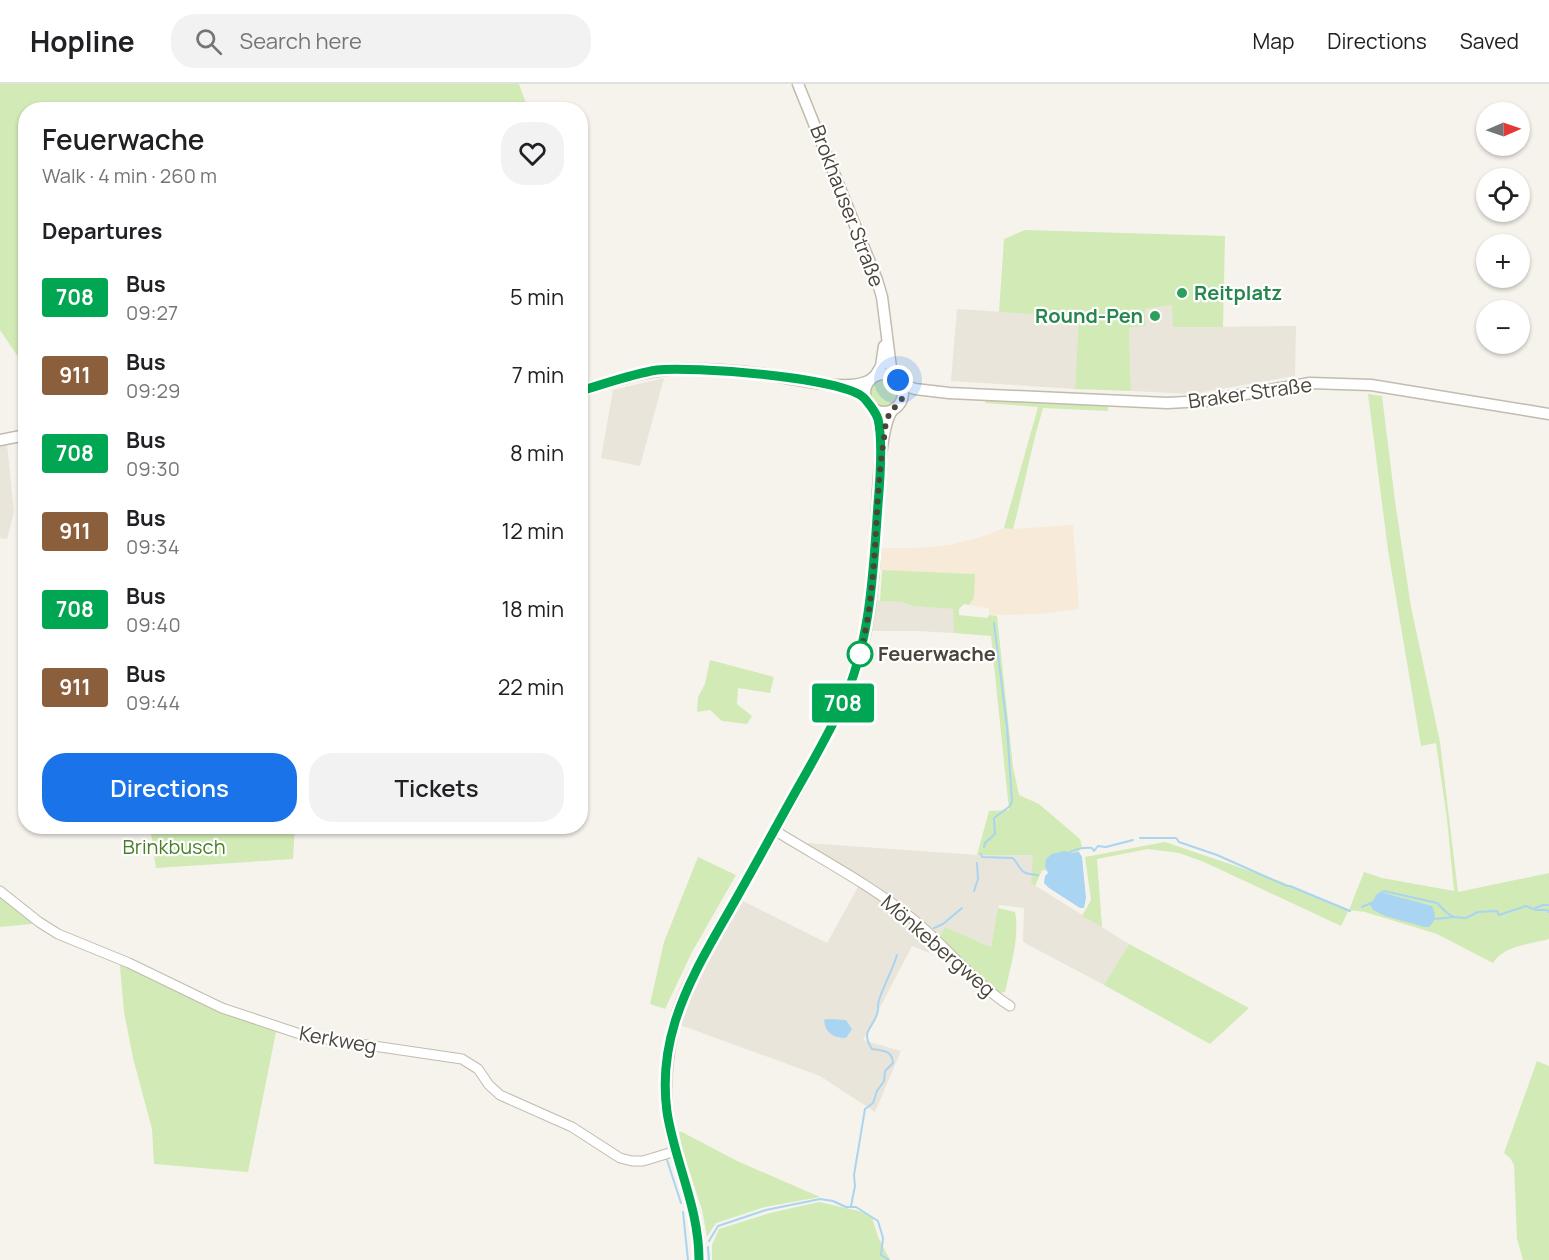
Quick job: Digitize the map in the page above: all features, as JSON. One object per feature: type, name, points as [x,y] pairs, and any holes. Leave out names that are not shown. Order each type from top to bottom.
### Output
[{"type":"street","name":"Brokhauser Straße","points":[[798,84],[872,263],[882,297],[891,368],[898,381]]},
{"type":"street","name":"Brokhauser Straße","points":[[872,379],[882,363],[886,330]]},
{"type":"street","points":[[588,389],[637,374],[671,369],[751,373],[821,383],[859,385],[885,374],[898,381],[903,396],[887,420],[880,465],[871,603],[850,687],[834,722],[698,968],[675,1021],[665,1071],[667,1111],[696,1221],[699,1260]]},
{"type":"street","points":[[865,399],[864,392],[872,379]]},
{"type":"street","name":"Braker Straße","points":[[898,381],[915,389],[949,393],[1167,403],[1204,401],[1290,385],[1342,383],[1371,385],[1549,414]]},
{"type":"street","points":[[821,383],[858,393],[873,409],[878,419],[880,465]]},
{"type":"street","name":"Braker Straße","points":[[901,402],[910,397],[949,393]]},
{"type":"street","points":[[873,409],[879,412],[892,411]]},
{"type":"street","points":[[0,440],[18,437]]},
{"type":"street","name":"Mönkebergweg","points":[[774,830],[884,897],[916,922],[994,996],[1010,1006]]},
{"type":"street","name":"Kerkweg","points":[[0,891],[58,934],[129,963],[222,1008],[306,1036],[462,1059],[478,1069],[492,1089],[500,1095],[572,1127],[626,1161],[643,1161],[676,1151]]},
{"type":"shaded area","points":[[1172,305],[1195,327],[1296,326],[1295,376],[1192,394],[1131,391],[1129,328],[1146,326],[1145,309]]},
{"type":"shaded area","points":[[957,309],[1080,317],[1075,389],[951,381]]},
{"type":"shaded area","points":[[664,378],[640,466],[601,458],[613,390]]},
{"type":"shaded area","points":[[7,444],[14,512],[7,539],[0,538],[0,446]]},
{"type":"shaded area","points":[[1073,525],[1079,609],[1039,614],[989,615],[989,608],[969,605],[974,598],[975,574],[878,570],[880,548],[950,545],[1004,528]]},
{"type":"shaded area","points":[[876,600],[902,602],[912,606],[954,609],[954,633],[871,631]]},
{"type":"shaded area","points":[[807,843],[977,855],[1034,855],[1031,883],[1129,944],[1104,985],[1023,942],[1024,908],[999,905],[991,947],[945,927],[929,953],[912,946],[863,1040],[901,1051],[875,1112],[820,1076],[680,1025],[690,997],[716,946],[743,901],[827,943],[858,887],[800,851]]},
{"type":"green space","points":[[0,84],[519,84],[525,102],[18,102],[18,357],[0,330]]},
{"type":"green space","points":[[1025,230],[1225,236],[1223,327],[1173,327],[1172,305],[1145,309],[1146,326],[1129,328],[1131,391],[1075,389],[1079,317],[999,312],[1004,239]]},
{"type":"green space","points":[[884,379],[894,383],[898,393],[894,403],[884,407],[874,403],[870,393],[874,383]]},
{"type":"green space","points":[[1368,394],[1382,396],[1411,607],[1440,742],[1458,892],[1549,873],[1549,939],[1510,949],[1493,963],[1437,934],[1365,912],[1349,910],[1364,872],[1382,878],[1454,891],[1436,743],[1421,746],[1388,550]]},
{"type":"green space","points":[[986,399],[1108,405],[1108,411],[1043,408],[1013,529],[1004,528],[1038,407],[985,403]]},
{"type":"green space","points":[[882,570],[975,574],[974,598],[969,605],[964,604],[959,609],[959,615],[987,618],[989,615],[997,616],[1013,767],[1019,795],[1039,804],[1080,839],[1082,847],[1075,856],[1053,872],[1042,870],[1035,886],[1031,883],[1033,855],[977,855],[989,811],[1009,810],[991,636],[954,633],[953,609],[880,601]]},
{"type":"green space","points":[[710,660],[774,677],[770,693],[738,688],[737,704],[752,716],[747,724],[722,721],[710,710],[697,712],[698,697],[705,684]]},
{"type":"green space","name":"Brinkbusch","points":[[151,834],[295,834],[293,859],[156,868]]},
{"type":"green space","points":[[1165,842],[1277,880],[1349,910],[1341,926],[1204,862],[1179,853],[1148,849],[1097,859],[1102,927],[1082,916],[1091,900],[1085,857]]},
{"type":"green space","points":[[698,857],[736,875],[692,952],[665,1009],[650,1004],[664,942]]},
{"type":"green space","points":[[0,888],[35,922],[0,927]]},
{"type":"green space","points":[[998,908],[1015,912],[1016,932],[1005,992],[997,993],[939,937],[945,927],[991,947]]},
{"type":"green space","points":[[1129,944],[1249,1008],[1210,1044],[1104,985]]},
{"type":"green space","points":[[122,960],[249,1014],[246,1020],[276,1032],[248,1172],[154,1164],[152,1129],[133,1058],[124,1012],[120,966]]},
{"type":"green space","points":[[1537,1061],[1549,1066],[1549,1260],[1523,1260],[1517,1239],[1514,1165],[1504,1153]]},
{"type":"green space","points":[[679,1132],[737,1161],[820,1197],[765,1207],[716,1223],[707,1237],[702,1210],[682,1149]]},
{"type":"green space","points":[[819,1202],[859,1211],[872,1217],[878,1237],[890,1260],[712,1260],[712,1245],[719,1229],[770,1213]]},
{"type":"water","points":[[1065,851],[1079,852],[1082,857],[1086,898],[1084,908],[1080,908],[1044,883],[1048,873],[1045,866],[1046,859],[1052,854]]},
{"type":"water","points":[[1380,892],[1432,906],[1435,914],[1433,922],[1429,927],[1425,927],[1385,916],[1373,910],[1370,904]]},
{"type":"water","points":[[824,1020],[846,1020],[852,1029],[846,1038],[834,1036],[826,1028]]},
{"type":"waterway","points":[[984,847],[985,843],[995,834],[994,818],[1010,806],[1012,801],[1007,727],[994,623]]},
{"type":"waterway","points":[[1140,838],[1176,838],[1179,842],[1217,855],[1350,911]]},
{"type":"waterway","points":[[1068,853],[1086,848],[1092,848],[1094,851],[1098,846],[1106,847],[1133,840]]},
{"type":"waterway","points":[[981,854],[982,857],[1013,858],[1025,873],[1038,875]]},
{"type":"waterway","points":[[974,891],[978,879],[977,863]]},
{"type":"waterway","points":[[1376,896],[1384,891],[1437,903],[1454,917],[1466,918],[1478,912],[1497,911],[1499,915],[1526,906],[1533,909],[1549,905]]},
{"type":"waterway","points":[[1362,907],[1371,903]]},
{"type":"waterway","points":[[934,928],[943,924],[962,908]]},
{"type":"waterway","points":[[1535,910],[1549,912]]},
{"type":"waterway","points":[[1435,919],[1454,917]]},
{"type":"waterway","points":[[851,1206],[865,1109],[873,1103],[884,1081],[885,1071],[893,1063],[889,1053],[872,1049],[867,1034],[877,1014],[879,1000],[897,955]]},
{"type":"waterway","points":[[667,1160],[681,1203]]},
{"type":"waterway","points":[[709,1241],[718,1226],[766,1210],[820,1199],[833,1201],[846,1207],[856,1207],[878,1221],[883,1238],[881,1255],[889,1260]]},
{"type":"waterway","points":[[683,1212],[688,1260]]},
{"type":"waterway","points":[[708,1247],[709,1260]]},
{"type":"bus line","name":"708","points":[[588,389],[655,370],[688,369],[751,373],[821,383],[858,393],[873,409],[878,419],[880,465],[871,603],[863,644],[850,687],[834,722],[686,990],[672,1031],[665,1071],[667,1111],[676,1151],[693,1206],[699,1260]]},
{"type":"place","name":"Reitplatz","points":[[1182,293]]},
{"type":"place","name":"Round-Pen","points":[[1155,316]]},
{"type":"place","name":"Feuerwache","points":[[860,654]]},
{"type":"route","points":[[860,654],[859,658],[871,603],[880,465],[887,420],[903,396],[898,380]]}]
